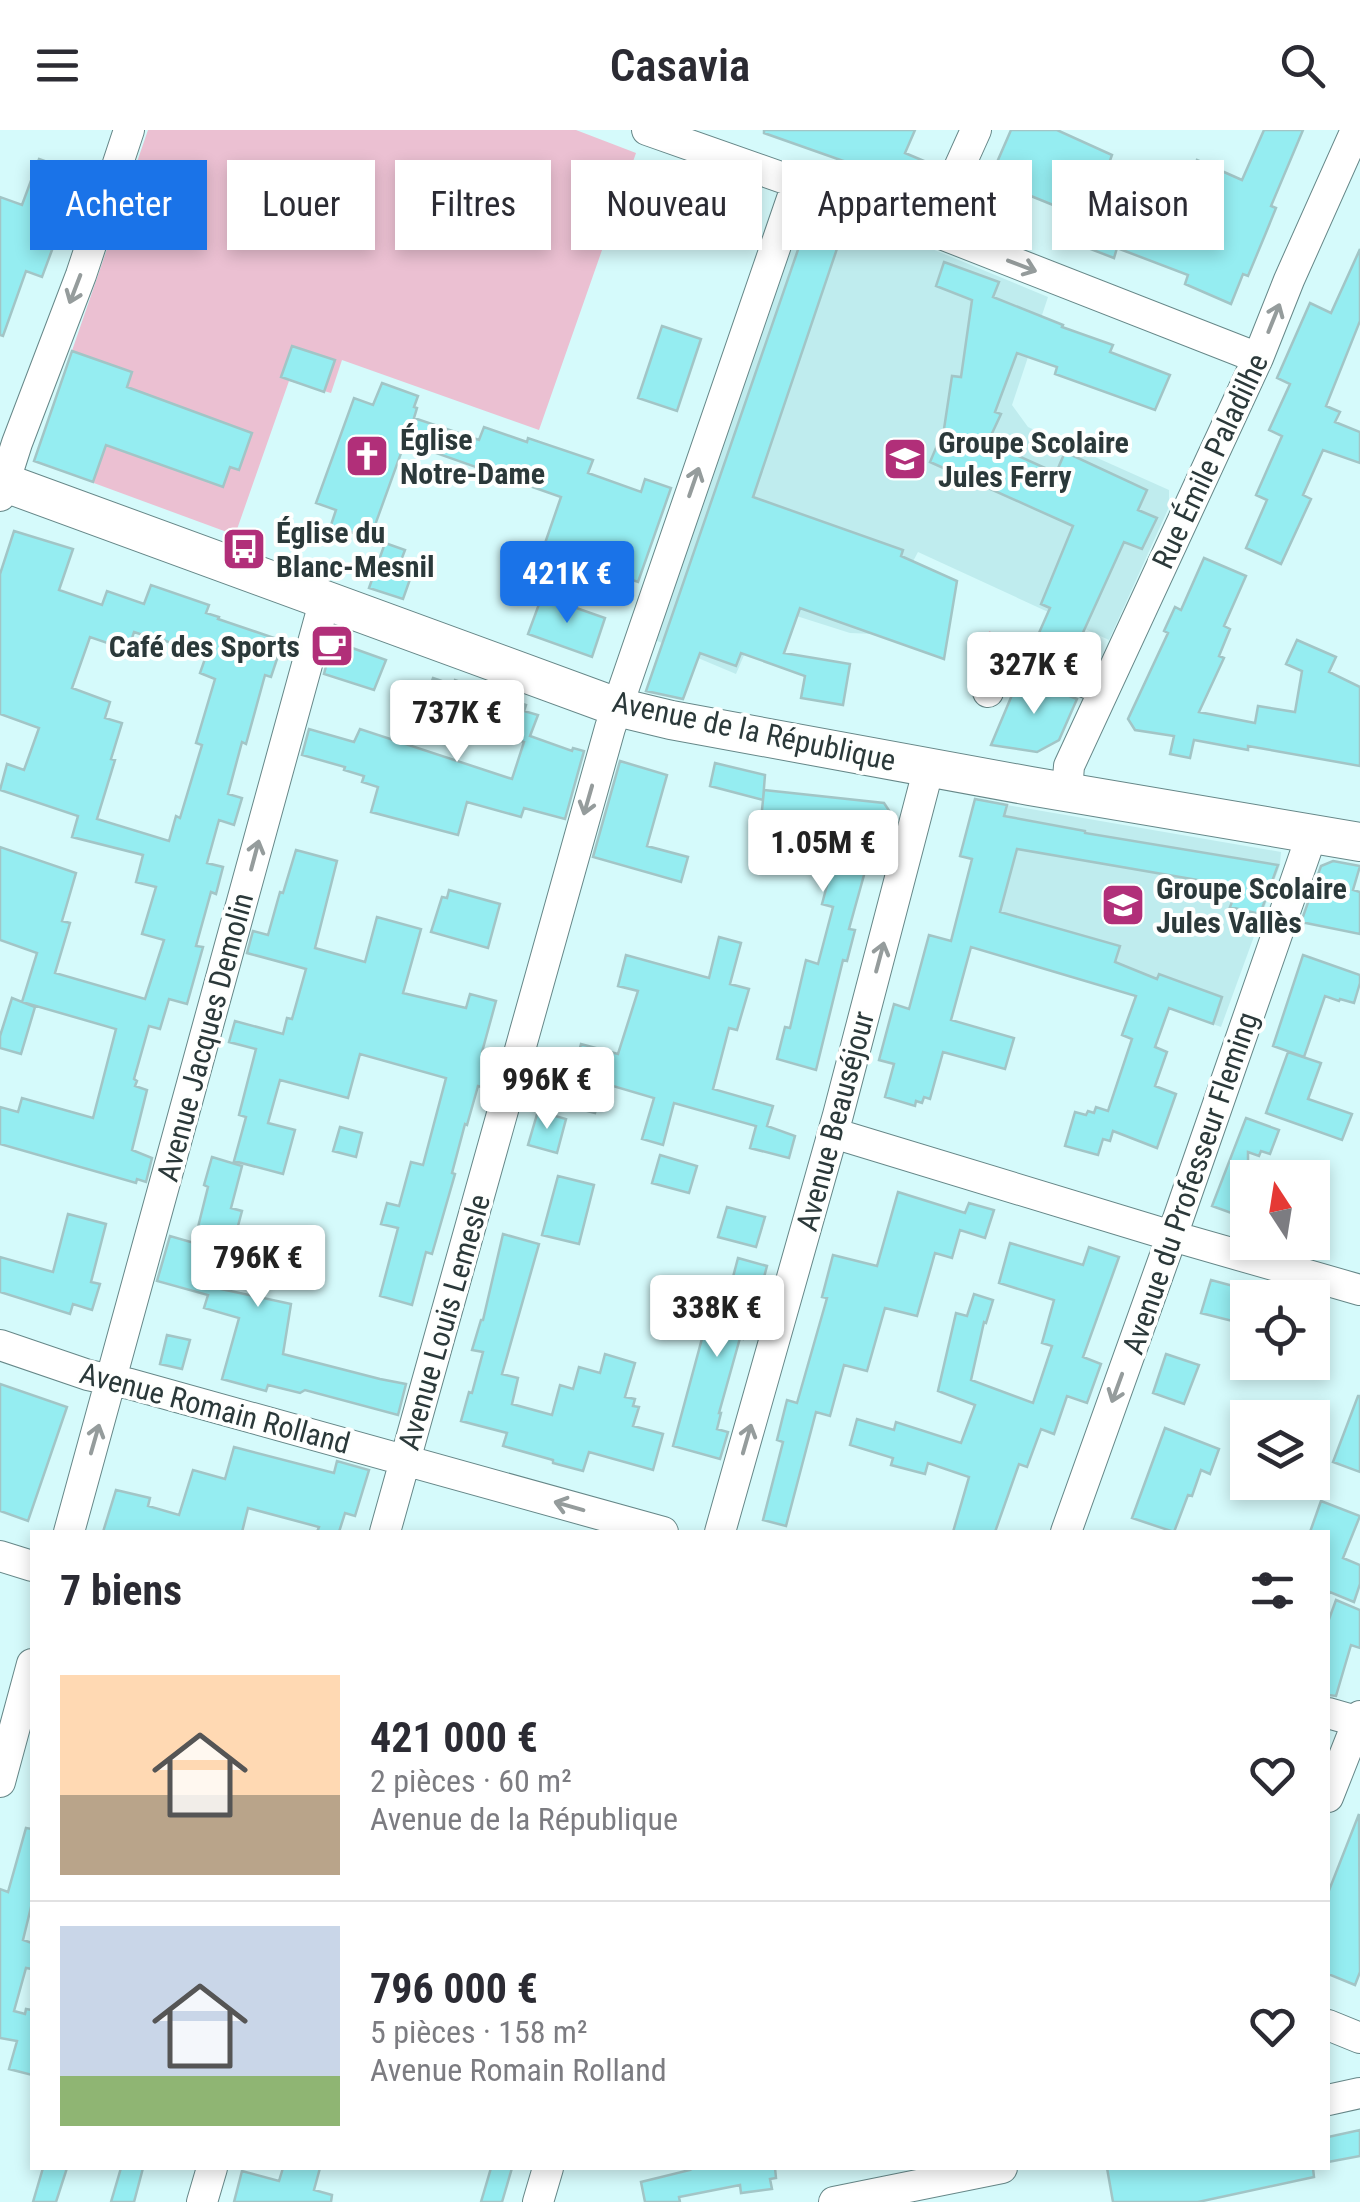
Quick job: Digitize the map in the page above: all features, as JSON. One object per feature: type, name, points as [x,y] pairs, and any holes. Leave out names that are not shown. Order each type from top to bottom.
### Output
[{"type":"main road","name":"Avenue de la République","points":[[2,486],[618,707],[929,767],[1360,842]]},
{"type":"street","points":[[2,486],[129,130]]},
{"type":"street","points":[[647,130],[681,136],[724,158],[782,179]]},
{"type":"street","points":[[962,160],[976,130]]},
{"type":"street","name":"Rue Émile Paladilhe","points":[[1067,791],[1069,766],[1258,358],[1356,130]]},
{"type":"street","name":"Avenue Louis Lemesle","points":[[386,1530],[588,798],[782,225]]},
{"type":"street","points":[[982,250],[1258,358]]},
{"type":"street","name":"Avenue Jacques Demolin","points":[[70,1530],[325,600]]},
{"type":"street","points":[[988,692],[992,670],[1008,655],[1018,655],[1104,690]]},
{"type":"street","name":"Avenue Beauséjour","points":[[721,1530],[833,1133],[929,767]]},
{"type":"street","name":"Avenue du Professeur Fleming","points":[[1067,1530],[1312,834]]},
{"type":"street","points":[[833,1133],[1360,1290]]},
{"type":"street","name":"Avenue Romain Rolland","points":[[0,1344],[111,1380],[656,1530]]},
{"type":"street","points":[[0,1556],[30,1565]]},
{"type":"street","points":[[0,1782],[30,1671]]},
{"type":"street","points":[[1330,1713],[1359,1720],[1330,1792]]},
{"type":"street","points":[[1330,2026],[1360,2038]]},
{"type":"street","points":[[1330,2100],[1360,2092]]},
{"type":"street","points":[[202,2202],[211,2170]]},
{"type":"street","points":[[538,2202],[547,2170]]},
{"type":"street","points":[[854,2188],[987,2170]]},
{"type":"shaded area","points":[[148,130],[576,130],[636,153],[634,160],[571,160],[571,250],[602,250],[539,430],[342,360],[331,393],[289,381],[235,535],[34,461],[107,250],[207,250],[207,160],[138,160]]},
{"type":"shaded area","name":"Groupe Scolaire Jules Ferry","points":[[786,250],[935,250],[1048,297],[1012,405],[1028,427],[1169,490],[1169,507],[1109,640],[918,552],[874,634],[850,633],[765,606],[736,674],[648,637]]},
{"type":"shaded area","points":[[989,631],[1032,649],[1012,695],[1012,690],[980,690]]},
{"type":"shaded area","name":"Groupe Scolaire Jules Vallès","points":[[1007,805],[1281,852],[1280,865],[1221,1027],[1108,986],[970,946]]},
{"type":"building","points":[[915,130],[905,153],[922,160],[841,160],[764,133]]},
{"type":"building","points":[[1011,130],[1057,130],[1112,155],[1110,160],[1052,160],[1052,205],[1032,196],[1032,160],[998,160]]},
{"type":"building","points":[[1264,130],[1303,130],[1271,206],[1276,208],[1265,235],[1231,304],[1185,284],[1188,275],[1122,250],[1224,250],[1224,172],[1242,180]]},
{"type":"building","points":[[30,183],[30,250],[52,250],[42,277],[26,271],[3,336],[0,197],[22,205]]},
{"type":"building","points":[[1360,249],[1360,321],[1326,406],[1340,412],[1335,422],[1360,432],[1360,463],[1323,450],[1303,495],[1311,499],[1281,564],[1246,548],[1267,500],[1256,495],[1282,436],[1269,430],[1290,384],[1277,378],[1310,303],[1331,313]]},
{"type":"building","points":[[798,250],[837,250],[753,497],[903,550],[901,556],[957,581],[944,659],[800,608],[784,653],[850,664],[843,705],[801,698],[805,676],[741,653],[736,666],[700,653],[683,699],[646,691]]},
{"type":"building","points":[[1093,250],[1116,250],[1114,258]]},
{"type":"building","points":[[944,262],[999,282],[993,297],[1113,345],[1110,352],[1170,375],[1155,410],[1055,374],[1057,367],[1017,353],[995,412],[1001,414],[988,442],[1056,473],[1065,452],[1147,490],[1138,510],[1157,518],[1142,549],[1124,542],[1075,658],[1035,642],[1050,608],[1041,604],[1073,526],[930,462],[944,429],[952,376],[961,377],[972,300],[936,286]]},
{"type":"building","points":[[662,326],[701,339],[677,411],[638,398]]},
{"type":"building","points":[[292,346],[335,360],[324,392],[281,377]]},
{"type":"building","points":[[72,351],[132,372],[127,387],[252,433],[239,470],[230,467],[223,487],[106,445],[93,482],[34,461]]},
{"type":"building","points":[[382,383],[418,396],[414,418],[479,440],[484,427],[527,442],[528,438],[593,460],[588,473],[641,492],[645,479],[671,488],[638,582],[543,549],[561,497],[405,442],[370,539],[331,525],[336,510],[316,503],[354,398],[373,405]]},
{"type":"building","points":[[14,531],[73,549],[59,590],[102,605],[107,591],[144,604],[151,585],[209,605],[206,613],[218,619],[283,641],[271,677],[265,675],[228,794],[242,798],[234,825],[219,820],[207,863],[223,867],[216,894],[211,892],[196,946],[203,947],[187,1004],[169,999],[160,1029],[149,1026],[134,1079],[135,1086],[147,1090],[132,1150],[152,1158],[146,1182],[137,1179],[136,1183],[0,1144],[0,1107],[18,1112],[22,1098],[93,1118],[116,1029],[22,1002],[37,953],[0,940],[0,847],[76,873],[62,921],[70,923],[55,973],[145,999],[164,940],[142,934],[156,887],[136,882],[143,855],[72,837],[78,816],[0,790],[7,764],[24,770],[39,728],[0,714],[0,574]],"holes":[[[134,632],[206,656],[200,673],[215,679],[196,743],[202,745],[169,841],[97,819],[122,723],[105,718],[110,702],[72,688],[90,637],[128,650]]]},
{"type":"building","points":[[385,543],[405,550],[400,563],[414,568],[403,599],[369,588]]},
{"type":"building","points":[[1204,558],[1246,576],[1224,626],[1230,629],[1219,656],[1224,658],[1199,712],[1255,723],[1258,706],[1295,712],[1302,671],[1286,664],[1297,640],[1336,657],[1329,672],[1360,687],[1360,766],[1194,740],[1190,758],[1170,754],[1174,736],[1135,730],[1128,719],[1168,633],[1164,631],[1175,607],[1181,610]]},
{"type":"building","points":[[542,596],[605,618],[592,657],[528,634]]},
{"type":"building","points":[[341,644],[386,660],[374,690],[324,674],[331,647]]},
{"type":"building","points":[[1020,676],[1077,699],[1059,740],[1037,752],[991,745]]},
{"type":"building","points":[[433,678],[453,685],[455,680],[526,705],[524,711],[538,715],[530,736],[572,751],[584,751],[565,819],[524,808],[521,817],[467,802],[458,835],[371,812],[378,787],[362,782],[364,776],[344,770],[345,767],[302,755],[309,729],[354,742],[360,729],[512,779],[524,742],[423,707]]},
{"type":"building","points":[[620,761],[667,775],[647,846],[688,857],[681,882],[593,857]]},
{"type":"building","points":[[715,763],[765,775],[763,800],[710,786]]},
{"type":"building","points":[[764,790],[884,803],[890,812],[876,859],[869,857],[849,929],[855,930],[847,961],[843,960],[816,1070],[777,1059],[785,1027],[790,1028],[806,960],[818,964],[833,907],[822,904],[834,859],[758,850]]},
{"type":"building","points":[[975,799],[1007,805],[1004,816],[1278,865],[1260,914],[1230,907],[1238,887],[1017,849],[1000,912],[1120,946],[1115,962],[1157,979],[1159,974],[1222,997],[1213,1024],[1169,1008],[1155,1047],[1167,1052],[1155,1086],[1176,1094],[1157,1148],[1113,1131],[1110,1141],[1103,1139],[1098,1155],[1065,1146],[1075,1112],[1086,1115],[1088,1111],[1094,1113],[1096,1107],[1108,1111],[1132,1039],[1122,1035],[1136,996],[971,947],[951,1020],[1014,1038],[1005,1069],[943,1052],[930,1099],[924,1097],[915,1106],[885,1097],[894,1064],[879,1060],[894,1004],[909,1009],[929,935],[951,941],[972,859],[960,856]]},
{"type":"building","points":[[296,850],[337,861],[315,948],[365,962],[377,917],[421,929],[403,993],[466,1008],[470,994],[496,1001],[482,1052],[498,1058],[489,1089],[478,1086],[432,1254],[426,1252],[412,1305],[380,1296],[398,1228],[381,1224],[387,1203],[399,1206],[411,1162],[423,1165],[446,1078],[360,1054],[348,1098],[280,1080],[268,1123],[295,1130],[283,1174],[234,1161],[246,1117],[239,1115],[256,1049],[229,1042],[235,1021],[283,1034],[287,1018],[292,1019],[306,969],[247,953],[253,931],[268,935]]},
{"type":"building","points":[[1333,861],[1360,866],[1353,890],[1360,892],[1360,934],[1301,922],[1321,866]]},
{"type":"building","points":[[449,890],[500,904],[488,948],[431,932],[442,897],[447,898]]},
{"type":"building","points":[[719,937],[741,943],[730,984],[749,989],[737,1030],[729,1028],[713,1089],[773,1106],[767,1126],[795,1136],[789,1158],[750,1148],[756,1126],[674,1103],[663,1145],[642,1139],[654,1098],[603,1083],[595,1113],[564,1105],[581,1044],[618,1054],[638,991],[618,986],[626,955],[709,978]]},
{"type":"building","points":[[1303,955],[1360,975],[1354,1003],[1325,996],[1304,1057],[1273,1046]]},
{"type":"building","points":[[12,998],[35,1007],[21,1054],[0,1048]]},
{"type":"building","points":[[1288,1052],[1321,1063],[1308,1099],[1352,1114],[1342,1140],[1266,1113]]},
{"type":"building","points":[[538,1111],[566,1119],[557,1153],[528,1145]]},
{"type":"building","points":[[1246,1118],[1279,1130],[1270,1154],[1248,1152],[1248,1160],[1230,1160],[1230,1212],[1212,1206]]},
{"type":"building","points":[[340,1127],[362,1133],[356,1157],[333,1151]]},
{"type":"building","points":[[660,1155],[697,1166],[689,1193],[652,1183]]},
{"type":"building","points":[[212,1157],[242,1166],[231,1208],[242,1211],[221,1289],[291,1304],[283,1354],[406,1384],[398,1415],[305,1390],[300,1393],[268,1385],[266,1391],[222,1379],[239,1318],[204,1308],[208,1295],[157,1281],[170,1236],[194,1243]]},
{"type":"building","points":[[558,1176],[594,1185],[579,1244],[542,1235]]},
{"type":"building","points":[[898,1192],[965,1213],[969,1203],[994,1210],[985,1238],[960,1230],[952,1258],[935,1253],[917,1316],[885,1308],[867,1371],[844,1365],[830,1416],[816,1412],[786,1526],[763,1520],[783,1442],[777,1440],[787,1400],[797,1403],[827,1298],[822,1297],[833,1255],[877,1266]]},
{"type":"building","points":[[727,1207],[765,1217],[756,1247],[718,1237]]},
{"type":"building","points":[[68,1214],[106,1224],[91,1282],[100,1284],[92,1310],[73,1304],[70,1314],[0,1292],[0,1257],[53,1272]]},
{"type":"building","points":[[503,1234],[539,1244],[502,1374],[518,1378],[512,1404],[552,1415],[560,1385],[573,1389],[579,1367],[600,1373],[605,1354],[635,1363],[625,1397],[635,1399],[633,1406],[639,1407],[633,1426],[663,1434],[653,1470],[589,1452],[583,1471],[503,1446],[507,1433],[461,1421],[483,1352],[472,1350]]},
{"type":"building","points":[[1010,1243],[1083,1265],[1089,1247],[1119,1257],[1083,1357],[1101,1364],[1087,1403],[1067,1396],[1054,1434],[1041,1429],[1027,1467],[1019,1464],[996,1530],[954,1530],[969,1477],[928,1463],[925,1474],[891,1465],[893,1458],[850,1445],[857,1419],[894,1430],[896,1422],[961,1443],[975,1405],[938,1391],[956,1313],[967,1316],[974,1294],[993,1300],[971,1380],[1033,1403],[1052,1346],[1042,1343],[1054,1300],[999,1283]]},
{"type":"building","points":[[738,1258],[767,1266],[743,1339],[740,1338],[719,1413],[717,1429],[728,1432],[720,1459],[673,1446],[707,1320],[698,1317],[705,1290],[728,1296]]},
{"type":"building","points":[[1211,1280],[1230,1285],[1230,1320],[1201,1313]]},
{"type":"building","points":[[167,1335],[190,1340],[182,1369],[160,1364]]},
{"type":"building","points":[[1166,1354],[1199,1365],[1184,1404],[1153,1393]]},
{"type":"building","points":[[0,1384],[67,1407],[28,1521],[0,1511]]},
{"type":"building","points":[[1360,1396],[1360,1472],[1333,1462]]},
{"type":"building","points":[[1165,1428],[1219,1449],[1210,1474],[1201,1470],[1175,1530],[1132,1518]]},
{"type":"building","points":[[234,1447],[334,1473],[337,1461],[369,1470],[355,1516],[345,1513],[340,1530],[318,1530],[319,1527],[248,1508],[242,1530],[104,1530],[116,1490],[150,1498],[148,1506],[179,1515],[193,1470],[225,1479]]},
{"type":"building","points":[[1321,1501],[1360,1516],[1343,1558],[1360,1565],[1360,1584],[1354,1602],[1330,1592],[1330,1530],[1311,1530]]},
{"type":"building","points":[[1336,1600],[1360,1610],[1360,1648],[1351,1645],[1336,1696],[1330,1695],[1330,1616]]},
{"type":"building","points":[[1359,1814],[1360,1972],[1355,1985],[1330,1975],[1330,1888]]},
{"type":"building","points":[[26,1828],[30,1829],[30,1911],[23,1940],[30,1942],[30,1969],[26,1968],[14,2011],[25,2014],[26,2009],[30,2010],[30,2074],[9,2069],[17,2041],[0,2038],[0,1889],[8,1892]]},
{"type":"building","points":[[1360,2130],[1360,2156],[1330,2162],[1330,2137]]},
{"type":"building","points":[[42,2170],[66,2170],[56,2202],[33,2202]]},
{"type":"building","points":[[120,2170],[142,2170],[134,2202],[111,2202]]},
{"type":"building","points":[[282,2170],[319,2170],[314,2190],[332,2195],[331,2202],[234,2202],[242,2171],[279,2181]]},
{"type":"building","points":[[490,2170],[511,2170],[502,2202],[481,2202]]},
{"type":"building","points":[[690,2170],[775,2170],[776,2178],[770,2179],[772,2189],[741,2193],[740,2185],[679,2197],[680,2202],[645,2202],[641,2182]]},
{"type":"building","points":[[1107,2170],[1313,2170],[1314,2177],[1198,2202],[1113,2202]]},
{"type":"place","name":"Église Notre-Dame","points":[[367,456]]},
{"type":"place","name":"Groupe Scolaire Jules Ferry","points":[[905,459]]},
{"type":"place","name":"Église du Blanc-Mesnil","points":[[244,549]]},
{"type":"place","name":"Café des Sports","points":[[332,646]]},
{"type":"place","name":"Groupe Scolaire Jules Vallès","points":[[1123,905]]}]
